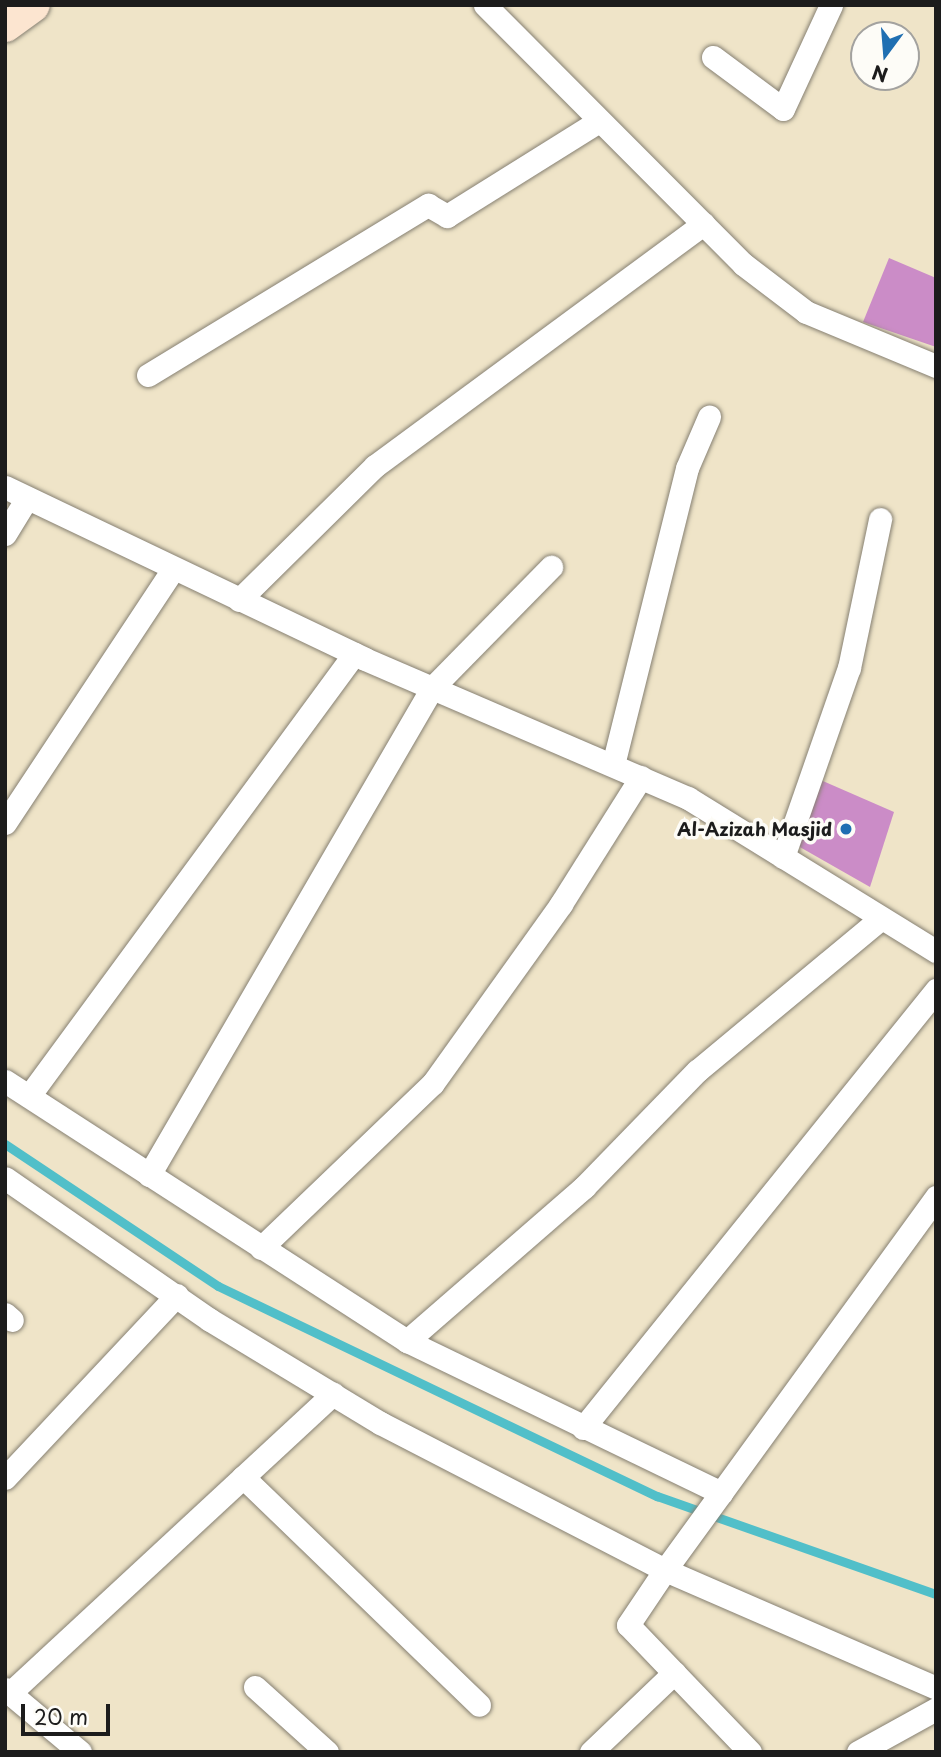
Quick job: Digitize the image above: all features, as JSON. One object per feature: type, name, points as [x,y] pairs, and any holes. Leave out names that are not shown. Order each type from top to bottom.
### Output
[{"type":"main road","points":[[5,25],[33,5]]},
{"type":"street","points":[[485,5],[703,224],[806,312],[936,366]]},
{"type":"street","points":[[713,57],[783,109],[831,5]]},
{"type":"street","points":[[149,375],[428,205],[447,216],[599,121]]},
{"type":"street","points":[[239,600],[375,466],[703,224]]},
{"type":"street","points":[[613,765],[687,468],[709,417]]},
{"type":"street","points":[[5,487],[354,653],[688,798],[881,918],[934,944]]},
{"type":"street","points":[[5,534],[27,498]]},
{"type":"street","points":[[783,857],[849,668],[880,519]]},
{"type":"street","points":[[149,1175],[432,688],[551,567]]},
{"type":"street","points":[[5,823],[173,569]]},
{"type":"street","points":[[29,1097],[354,653]]},
{"type":"street","points":[[261,1248],[433,1083],[561,904],[641,777]]},
{"type":"street","points":[[407,1341],[584,1187],[697,1071],[881,918]]},
{"type":"street","points":[[583,1429],[936,990]]},
{"type":"street","points":[[5,1081],[407,1341],[717,1499]]},
{"type":"street","points":[[5,1178],[177,1295],[333,1394],[665,1570],[936,1688]]},
{"type":"street","points":[[750,1752],[628,1625],[936,1197]]},
{"type":"street","points":[[7,1472],[177,1295]]},
{"type":"street","points":[[80,1752],[8,1690],[333,1394]]},
{"type":"street","points":[[243,1477],[479,1705]]},
{"type":"street","points":[[591,1752],[674,1673]]},
{"type":"street","points":[[255,1687],[327,1752]]},
{"type":"street","points":[[859,1752],[936,1709]]},
{"type":"building","points":[[889,258],[936,278],[936,347],[863,322]]},
{"type":"building","name":"Al-Azizah Masjid","points":[[816,778],[894,812],[870,887],[798,846]]},
{"type":"waterway","points":[[5,1144],[218,1286],[657,1496],[936,1594]]},
{"type":"place","name":"Al-Azizah Masjid","points":[[846,829]]}]
